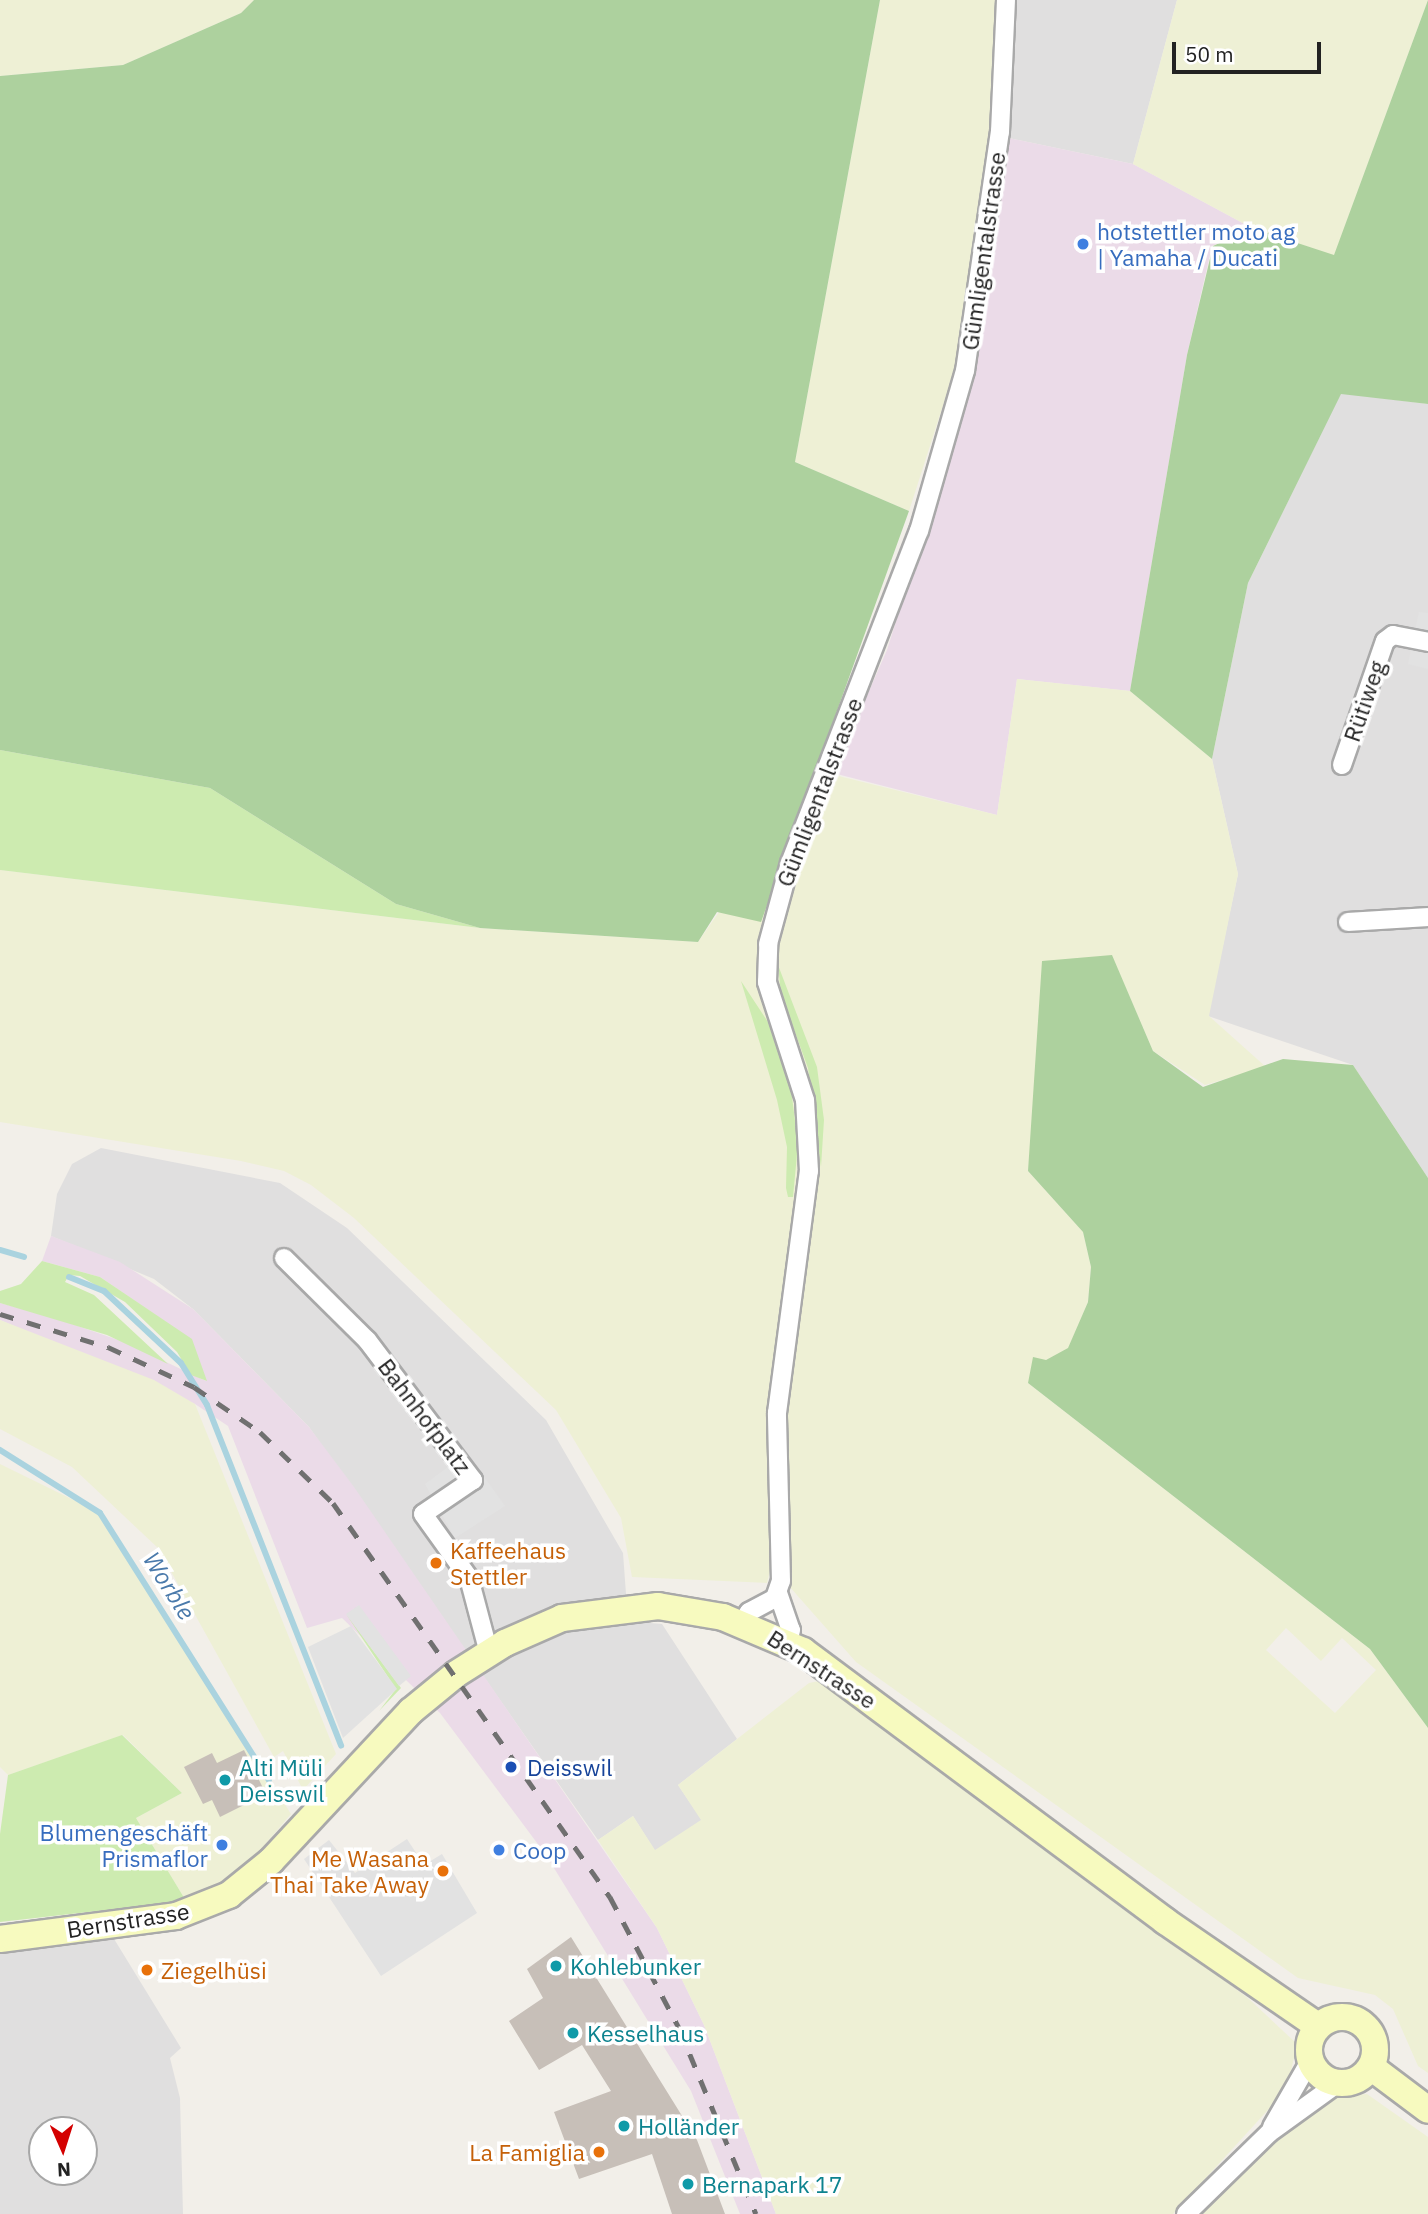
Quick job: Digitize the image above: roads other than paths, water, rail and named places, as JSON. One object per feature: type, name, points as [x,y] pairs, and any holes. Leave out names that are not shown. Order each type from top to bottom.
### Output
[{"type":"main road","name":"Bernstrasse","points":[[0,1939],[167,1918],[235,1892],[279,1853],[411,1711],[489,1653],[562,1618],[611,1608],[680,1609],[742,1623],[788,1643],[857,1689],[1165,1921],[1318,2026]]},
{"type":"main road","points":[[1344,2017],[1361,2023],[1373,2038],[1371,2067],[1356,2080],[1338,2083],[1320,2076],[1310,2061],[1309,2042],[1318,2026],[1344,2017]]},
{"type":"main road","points":[[1371,2067],[1428,2110]]},
{"type":"street","name":"Gümligentalstrasse","points":[[788,1643],[791,1630],[778,1593],[777,1413],[809,1147],[800,1078],[767,982],[768,944],[790,863],[919,531],[965,371],[1000,132],[1006,0]]},
{"type":"street","name":"Rütiweg","points":[[1342,765],[1385,641],[1393,635],[1428,642]]},
{"type":"street","points":[[1348,922],[1428,917]]},
{"type":"street","name":"Bahnhofplatz","points":[[284,1258],[375,1349],[473,1480],[423,1514],[469,1578],[489,1653]]},
{"type":"street","points":[[742,1623],[778,1593]]},
{"type":"street","points":[[1269,2133],[1310,2061]]},
{"type":"street","points":[[1186,2214],[1269,2133],[1338,2083]]},
{"type":"waterway","points":[[0,1250],[24,1257]]},
{"type":"waterway","points":[[69,1277],[104,1291],[181,1363],[207,1405],[341,1746]]},
{"type":"waterway","name":"Worble","points":[[0,1450],[100,1513],[269,1780]]},
{"type":"railway","points":[[0,1314],[108,1347],[194,1387],[260,1432],[333,1503],[610,1897],[679,2028],[756,2214]]},
{"type":"place","name":"hotstettler moto ag | Yamaha / Ducati","points":[[1083,244]]},
{"type":"place","name":"Kaffeehaus Stettler","points":[[436,1563]]},
{"type":"place","name":"Deisswil","points":[[511,1767]]},
{"type":"place","name":"Alti Müli Deisswil","points":[[225,1780]]},
{"type":"place","name":"Blumengeschäft Prismaflor","points":[[222,1845]]},
{"type":"place","name":"Coop","points":[[499,1850]]},
{"type":"place","name":"Me Wasana Thai Take Away","points":[[443,1871]]},
{"type":"place","name":"Kohlebunker","points":[[556,1966]]},
{"type":"place","name":"Ziegelhüsi","points":[[147,1970]]},
{"type":"place","name":"Kesselhaus","points":[[573,2033]]},
{"type":"place","name":"Holländer","points":[[624,2126]]},
{"type":"place","name":"La Famiglia","points":[[599,2152]]},
{"type":"place","name":"Bernapark 17","points":[[688,2184]]}]
